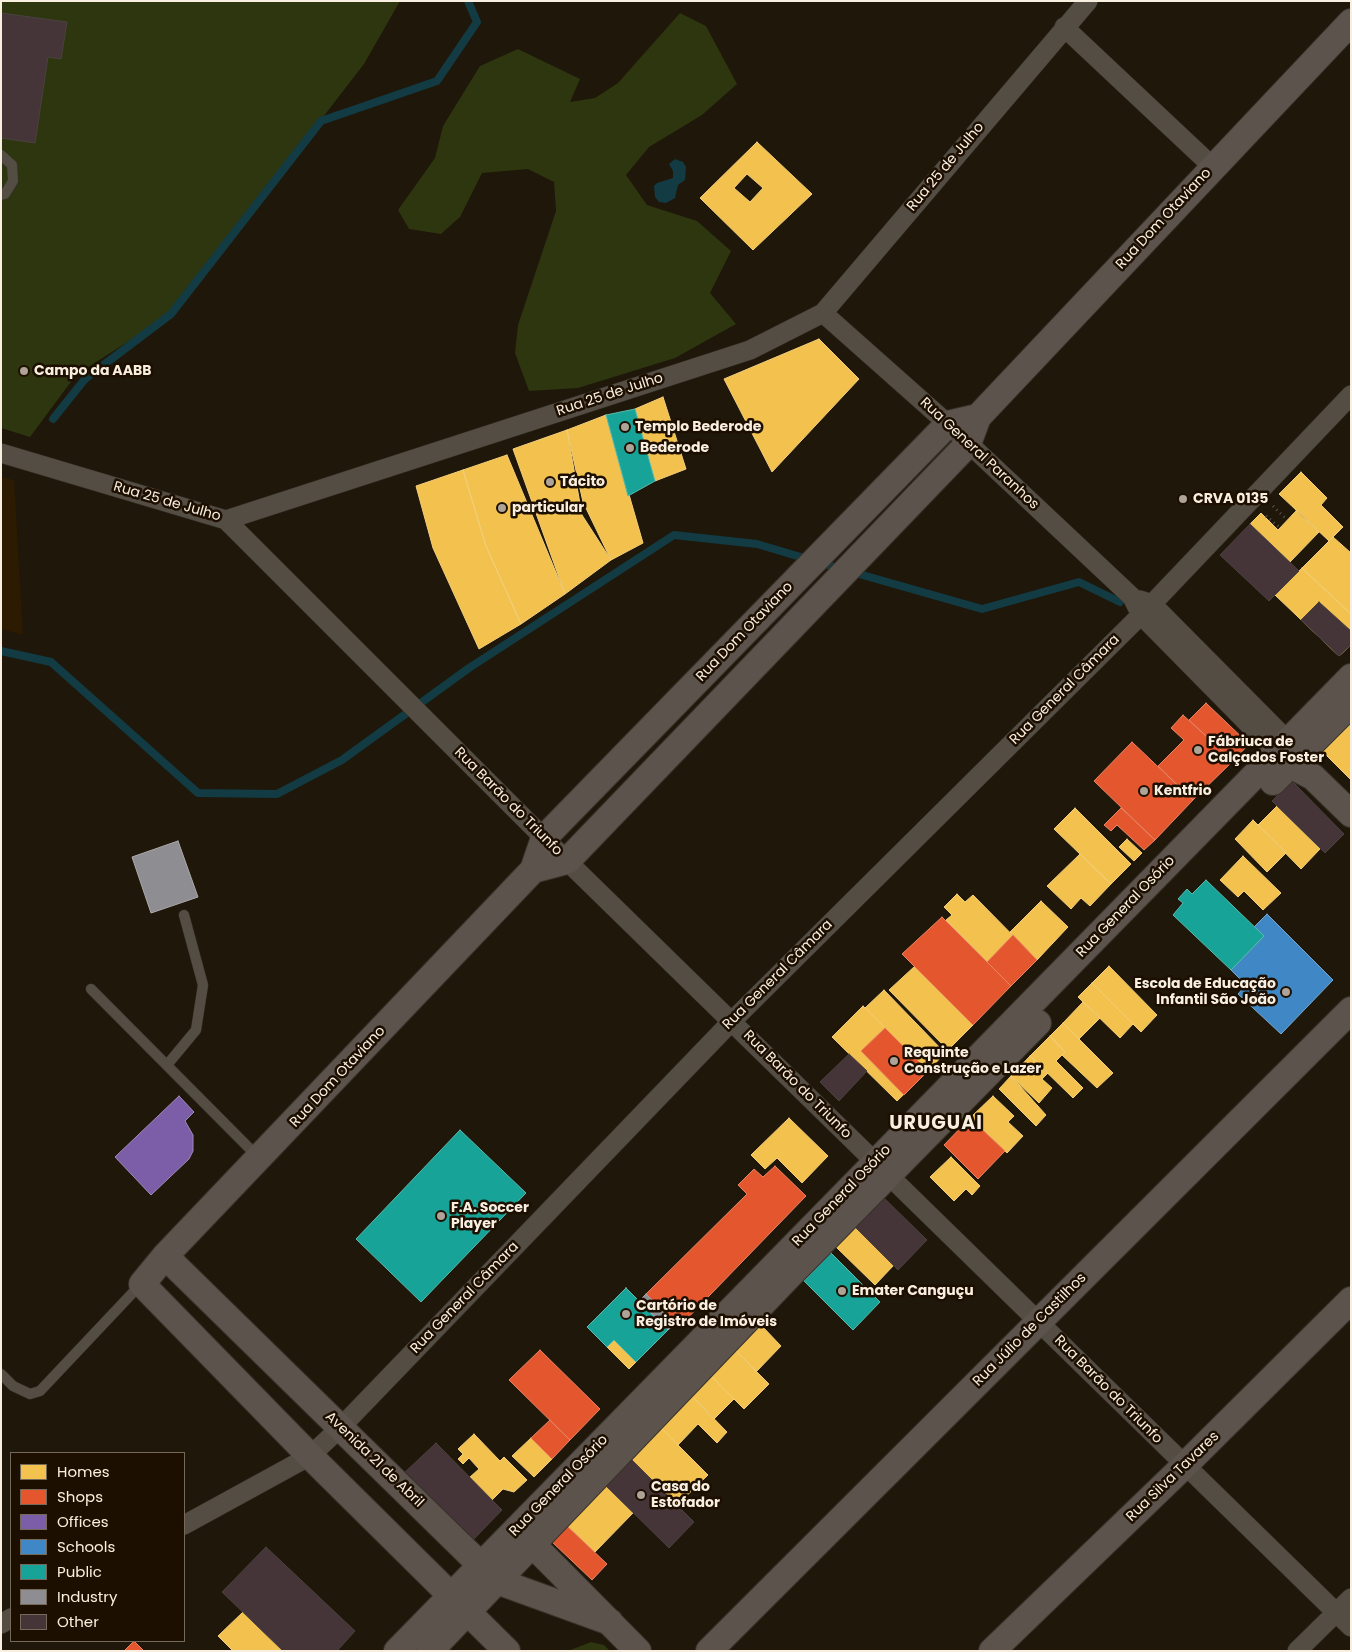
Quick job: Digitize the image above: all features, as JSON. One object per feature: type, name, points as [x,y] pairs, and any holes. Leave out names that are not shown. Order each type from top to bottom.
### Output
[{"type":"street","name":"Rua 25 de Julho","points":[[1,453],[226,520],[750,350],[823,313],[1088,1]]},
{"type":"street","name":"Rua Dom Otaviano","points":[[567,861],[968,444],[978,417],[1351,22]]},
{"type":"street","points":[[1064,27],[1213,168]]},
{"type":"street","name":"Rua General Paranhos","points":[[823,313],[948,424],[1147,609],[1351,814]]},
{"type":"street","name":"Rua General Câmara","points":[[185,1524],[310,1456],[340,1427],[732,1020],[1147,609],[1351,395]]},
{"type":"street","points":[[948,424],[978,417]]},
{"type":"street","name":"Rua Dom Otaviano","points":[[142,1284],[165,1256],[260,1159],[533,870],[544,838],[948,424]]},
{"type":"street","name":"Rua Barão do Triunfo","points":[[226,520],[567,861],[732,1020],[881,1169],[1351,1627]]},
{"type":"street","points":[[842,532],[864,552]]},
{"type":"street","points":[[721,657],[742,679]]},
{"type":"street","name":"Rua General Osório","points":[[397,1651],[459,1605],[881,1169],[1289,753],[1351,678]]},
{"type":"street","name":"Rua General Osório","points":[[1289,753],[1351,704]]},
{"type":"street","points":[[533,870],[567,861]]},
{"type":"street","name":"Rua Júlio de Castilhos","points":[[709,1651],[1351,1010]]},
{"type":"street","name":"Rua General Osório","points":[[489,1573],[533,1545],[881,1169]]},
{"type":"street","name":"Avenida 21 de Abril","points":[[165,1256],[489,1573],[610,1622]]},
{"type":"street","points":[[142,1284],[310,1456],[507,1651]]},
{"type":"street","name":"Rua Silva Tavares","points":[[992,1651],[1185,1465],[1351,1300]]},
{"type":"street","name":"Avenida 21 de Abril","points":[[533,1545],[638,1651]]},
{"type":"street","points":[[1297,1651],[1351,1598]]},
{"type":"street","name":"Rua General Osório","points":[[430,1651],[459,1605]]},
{"type":"lane","points":[[1,155],[12,165],[13,181],[5,194],[1,196]]},
{"type":"lane","points":[[167,1065],[196,1030],[203,985],[184,915]]},
{"type":"lane","points":[[92,989],[260,1159]]},
{"type":"lane","points":[[1,1374],[13,1386],[30,1394],[40,1391],[142,1284]]},
{"type":"path","points":[[1270,504],[1287,520]]},
{"type":"path","points":[[1262,512],[1280,528]]},
{"type":"shaded area","points":[[1,477],[14,480],[23,635],[1,629]]},
{"type":"green space","points":[[1,1],[400,1],[364,64],[171,314],[76,375],[30,437],[1,428]]},
{"type":"green space","points":[[680,13],[706,26],[737,84],[702,115],[649,147],[626,175],[647,205],[697,221],[731,251],[710,293],[736,324],[675,358],[578,388],[529,391],[515,353],[518,325],[556,211],[554,182],[528,169],[482,173],[460,217],[441,234],[409,229],[398,210],[435,158],[443,126],[480,66],[518,49],[580,79],[570,102],[595,98],[618,83]]},
{"type":"green space","points":[[591,1642],[604,1645],[610,1651],[568,1651]]},
{"type":"water","points":[[675,159],[683,162],[686,167],[685,180],[678,185],[675,198],[666,203],[659,202],[655,197],[654,186],[657,183],[673,178],[673,171],[669,164]]},
{"type":"building: Homes","points":[[757,142],[812,194],[753,250],[700,198]],"holes":[[[747,174],[763,188],[750,202],[734,188]]]},
{"type":"building: Homes","points":[[819,339],[859,379],[772,472],[724,379]]},
{"type":"building: Homes","points":[[663,397],[686,469],[655,481],[635,409]]},
{"type":"building: Homes","name":"particular","points":[[606,415],[643,543],[611,560],[583,502],[567,430]]},
{"type":"building: Homes","name":"Tácito","points":[[567,430],[582,515],[611,560],[565,594],[513,449]]},
{"type":"building: Homes","name":"particular","points":[[507,455],[565,594],[521,624],[486,546],[463,470]]},
{"type":"building: Homes","points":[[463,470],[486,546],[521,624],[479,649],[433,548],[416,486]]},
{"type":"building: Homes","points":[[1301,472],[1327,498],[1321,505],[1343,527],[1329,541],[1279,494]]},
{"type":"building: Homes","points":[[1296,511],[1319,532],[1290,562],[1250,524],[1261,513],[1278,530]]},
{"type":"building: Homes","points":[[1333,537],[1351,553],[1351,614],[1302,568]]},
{"type":"building: Homes","points":[[1302,568],[1351,614],[1351,645],[1339,656],[1275,595]]},
{"type":"building: Homes","points":[[1351,722],[1351,780],[1322,751]]},
{"type":"building: Homes","points":[[1277,806],[1320,849],[1301,869],[1258,825]]},
{"type":"building: Homes","points":[[1075,808],[1131,864],[1111,884],[1054,829]]},
{"type":"building: Homes","points":[[1253,820],[1286,853],[1267,872],[1235,839]]},
{"type":"building: Homes","points":[[1127,839],[1142,853],[1134,861],[1119,847]]},
{"type":"building: Homes","points":[[1080,854],[1111,884],[1090,906],[1081,898],[1071,909],[1047,886]]},
{"type":"building: Homes","points":[[1243,856],[1281,893],[1263,910],[1244,891],[1238,897],[1220,880]]},
{"type":"building: Homes","points":[[957,894],[965,902],[973,895],[1037,960],[1011,986],[946,920],[952,915],[944,907]]},
{"type":"building: Homes","points":[[1041,901],[1068,927],[1037,960],[1010,932]]},
{"type":"building: Homes","points":[[915,966],[973,1025],[948,1050],[889,990]]},
{"type":"building: Homes","points":[[1109,966],[1157,1015],[1141,1032],[1092,983]]},
{"type":"building: Homes","points":[[1092,983],[1133,1024],[1120,1038],[1078,997]]},
{"type":"building: Homes","points":[[884,990],[945,1053],[928,1071],[865,1008]]},
{"type":"building: Homes","points":[[1083,1002],[1100,1018],[1079,1039],[1063,1023]]},
{"type":"building: Homes","points":[[863,1006],[928,1071],[897,1101],[832,1037]]},
{"type":"building: Homes","points":[[1063,1023],[1113,1073],[1097,1088],[1062,1055],[1065,1052],[1050,1036]]},
{"type":"building: Homes","points":[[1050,1036],[1065,1052],[1056,1061],[1083,1088],[1073,1098],[1030,1056]]},
{"type":"building: Homes","points":[[1030,1056],[1048,1073],[1042,1079],[1052,1088],[1039,1103],[1011,1076]]},
{"type":"building: Homes","points":[[1011,1076],[1046,1115],[1036,1126],[999,1089]]},
{"type":"building: Homes","points":[[993,1096],[1014,1116],[1008,1122],[1023,1136],[1007,1153],[970,1118]]},
{"type":"building: Homes","points":[[789,1118],[828,1156],[802,1183],[777,1158],[765,1169],[751,1155]]},
{"type":"building: Homes","points":[[951,1157],[980,1186],[972,1195],[966,1189],[954,1201],[930,1177]]},
{"type":"building: Homes","points":[[855,1227],[894,1265],[875,1285],[836,1247]]},
{"type":"building: Homes","name":"Cartório de Registro de Imóveis","points":[[626,1288],[668,1330],[629,1369],[587,1327]]},
{"type":"building: Homes","points":[[761,1325],[781,1346],[756,1372],[736,1351]]},
{"type":"building: Homes","points":[[736,1351],[769,1384],[744,1409],[711,1376]]},
{"type":"building: Homes","points":[[711,1376],[734,1399],[714,1419],[692,1396]]},
{"type":"building: Homes","points":[[692,1396],[727,1432],[717,1443],[698,1424],[678,1445],[661,1428]]},
{"type":"building: Homes","points":[[661,1428],[708,1475],[677,1505],[631,1459]]},
{"type":"building: Homes","points":[[474,1434],[500,1461],[504,1457],[527,1480],[514,1492],[503,1489],[492,1500],[470,1477],[479,1469],[469,1458],[463,1464],[458,1459],[463,1454],[458,1449]]},
{"type":"building: Homes","points":[[531,1438],[552,1459],[534,1477],[512,1456]]},
{"type":"building: Homes","points":[[605,1485],[633,1513],[595,1552],[566,1525]]},
{"type":"building: Homes","points":[[243,1612],[283,1651],[233,1651],[218,1636]]},
{"type":"building: Shops","points":[[1206,703],[1249,744],[1233,761],[1189,720]]},
{"type":"building: Shops","name":"Fábriuca de Calçados Foster","points":[[1183,715],[1233,761],[1193,800],[1158,766],[1184,740],[1171,728]]},
{"type":"building: Shops","name":"Kentfrio","points":[[1132,742],[1193,800],[1155,840],[1094,781]]},
{"type":"building: Shops","points":[[1121,808],[1155,840],[1144,850],[1117,825],[1111,831],[1104,825]]},
{"type":"building: Shops","points":[[942,917],[1011,986],[973,1025],[902,954]]},
{"type":"building: Shops","points":[[1013,935],[1037,960],[1011,986],[987,962]]},
{"type":"building: Shops","name":"Requinte Construção e Lazer","points":[[885,1028],[928,1071],[904,1095],[861,1051]]},
{"type":"building: Shops","points":[[970,1118],[1005,1151],[978,1179],[944,1145]]},
{"type":"building: Shops","points":[[775,1166],[806,1196],[678,1328],[646,1294],[747,1194],[738,1185],[754,1169],[763,1177]]},
{"type":"building: Shops","points":[[540,1350],[600,1409],[570,1440],[509,1380]]},
{"type":"building: Shops","points":[[550,1420],[570,1440],[552,1459],[531,1438]]},
{"type":"building: Shops","points":[[566,1525],[607,1564],[592,1580],[551,1541]]},
{"type":"building: Shops","points":[[135,1642],[144,1651],[124,1651]]},
{"type":"building: Offices","points":[[179,1096],[194,1112],[185,1121],[193,1135],[193,1151],[189,1159],[151,1195],[115,1157]]},
{"type":"building: Schools","points":[[1267,914],[1333,980],[1281,1034],[1238,994],[1246,985],[1231,970],[1264,936],[1254,927]]},
{"type":"building: Public","name":"Bederode","points":[[635,409],[655,481],[628,496],[606,415]]},
{"type":"building: Public","points":[[1206,880],[1264,936],[1231,970],[1173,915],[1183,903],[1178,899],[1187,889],[1192,894]]},
{"type":"building: Public","name":"F.A. Soccer Player","points":[[460,1130],[526,1193],[421,1302],[356,1239]]},
{"type":"building: Public","name":"Emater Canguçu","points":[[831,1253],[880,1302],[853,1330],[804,1281]]},
{"type":"building: Public","name":"Cartório de Registro de Imóveis","points":[[626,1288],[668,1330],[636,1362],[614,1340],[607,1347],[587,1327]]},
{"type":"building: Industry","points":[[178,841],[198,897],[151,913],[132,857]]},
{"type":"building: Industry","points":[[646,1294],[675,1324],[668,1330],[639,1301]]},
{"type":"building: Other","points":[[1,13],[67,22],[61,59],[48,57],[35,143],[1,138]]},
{"type":"building: Other","points":[[1250,524],[1299,571],[1269,601],[1220,555]]},
{"type":"building: Other","points":[[1319,602],[1351,631],[1351,645],[1339,656],[1301,620]]},
{"type":"building: Other","points":[[1292,781],[1344,834],[1325,853],[1272,801]]},
{"type":"building: Other","points":[[849,1054],[867,1071],[839,1101],[820,1082]]},
{"type":"building: Other","points":[[884,1198],[927,1240],[898,1270],[855,1227]]},
{"type":"building: Other","points":[[436,1443],[502,1510],[472,1541],[403,1474]]},
{"type":"building: Other","name":"Casa do Estofador","points":[[631,1459],[694,1522],[669,1548],[605,1485]]},
{"type":"building: Other","points":[[266,1547],[355,1631],[337,1651],[283,1651],[222,1592]]},
{"type":"waterway","points":[[53,419],[85,379],[171,314],[321,121],[437,81],[477,22],[468,1]]},
{"type":"waterway","points":[[1,651],[51,662],[198,793],[277,794],[342,760],[469,668],[674,535],[757,544],[841,569]]},
{"type":"waterway","points":[[852,572],[982,609],[1079,582],[1120,602]]},
{"type":"place","name":"Campo da AABB","points":[[24,371]]},
{"type":"place","name":"Templo Bederode","points":[[625,427]]},
{"type":"place","name":"Bederode","points":[[630,448]]},
{"type":"place","name":"Tácito","points":[[550,482]]},
{"type":"place","name":"CRVA 0135","points":[[1183,499]]},
{"type":"place","name":"particular","points":[[502,508]]},
{"type":"place","name":"Fábriuca de Calçados Foster","points":[[1198,750]]},
{"type":"place","name":"Kentfrio","points":[[1144,791]]},
{"type":"place","name":"Escola de Educação Infantil São João","points":[[1286,992]]},
{"type":"place","name":"Requinte Construção e Lazer","points":[[894,1061]]},
{"type":"place","name":"F.A. Soccer Player","points":[[441,1216]]},
{"type":"place","name":"Emater Canguçu","points":[[842,1291]]},
{"type":"place","name":"Cartório de Registro de Imóveis","points":[[626,1314]]},
{"type":"place","name":"Casa do Estofador","points":[[641,1495]]},
{"type":"district","name":"URUGUAI","points":[[936,1124]]}]
